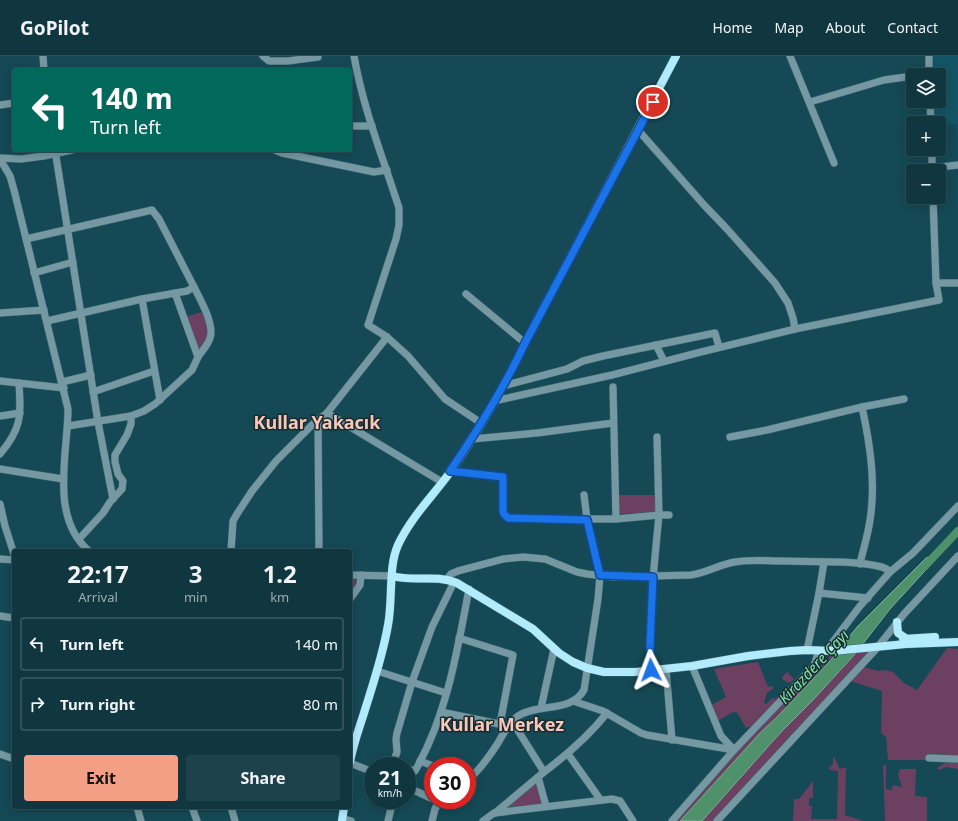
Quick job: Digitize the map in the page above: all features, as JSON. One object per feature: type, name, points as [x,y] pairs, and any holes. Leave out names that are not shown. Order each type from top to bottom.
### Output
[{"type":"main road","points":[[352,748],[354,734],[377,671],[388,626],[392,597],[392,567],[395,553],[403,534],[472,439],[512,371],[525,343],[676,56]]},
{"type":"main road","points":[[392,576],[407,579],[438,578],[451,580],[533,629],[554,649],[573,662],[587,668],[604,672],[616,673],[666,669],[762,654],[807,650],[958,642]]},
{"type":"main road","points":[[897,622],[898,633],[907,639]]},
{"type":"main road","points":[[875,646],[907,639],[958,638]]},
{"type":"main road","points":[[344,809],[345,820]]},
{"type":"street","points":[[43,56],[44,68]]},
{"type":"street","points":[[262,56],[269,61],[288,61],[318,57]]},
{"type":"street","points":[[354,56],[365,106],[399,208],[399,224],[396,239],[368,325],[387,337],[408,356],[445,399],[481,423]]},
{"type":"street","points":[[790,56],[834,163]]},
{"type":"street","points":[[929,56],[929,68]]},
{"type":"street","points":[[810,102],[884,80],[906,77]]},
{"type":"street","points":[[0,105],[12,103]]},
{"type":"street","points":[[352,126],[372,126]]},
{"type":"street","points":[[638,130],[775,283],[788,303],[795,329]]},
{"type":"street","points":[[0,159],[21,159],[44,156],[56,152],[98,422],[113,499]]},
{"type":"street","points":[[278,152],[282,154],[374,172],[387,170]]},
{"type":"street","points":[[0,159],[10,176],[63,385],[68,409],[68,426],[63,479],[65,502],[70,522],[79,539],[87,549]]},
{"type":"street","points":[[946,167],[958,165]]},
{"type":"street","points":[[494,401],[612,375],[795,329],[939,300],[936,283],[933,204]]},
{"type":"street","points":[[26,239],[152,210],[159,219],[194,287],[210,324],[211,336],[198,356],[192,370],[160,400],[144,411],[130,416],[68,426]]},
{"type":"street","points":[[34,273],[73,262]]},
{"type":"street","points":[[936,283],[958,283]]},
{"type":"street","points":[[47,321],[142,299],[187,291],[194,287]]},
{"type":"street","points":[[176,293],[198,356]]},
{"type":"street","points":[[466,294],[525,343]]},
{"type":"street","points":[[142,299],[160,400]]},
{"type":"street","points":[[0,313],[44,310]]},
{"type":"street","points":[[503,386],[567,369],[596,358],[714,333],[719,347]]},
{"type":"street","points":[[231,549],[232,526],[237,514],[252,491],[276,461],[327,413],[387,337]]},
{"type":"street","points":[[656,345],[664,361]]},
{"type":"street","points":[[94,392],[154,371]]},
{"type":"street","points":[[0,381],[63,385],[91,375]]},
{"type":"street","points":[[0,454],[10,443],[16,431],[20,413],[19,383]]},
{"type":"street","points":[[613,387],[616,519]]},
{"type":"street","points":[[730,437],[904,399]]},
{"type":"street","points":[[860,564],[870,520],[872,491],[871,452],[862,407]]},
{"type":"street","points":[[0,416],[20,413]]},
{"type":"street","points":[[327,413],[442,482]]},
{"type":"street","points":[[79,539],[103,513],[122,489],[122,481],[117,468],[115,455],[131,424],[130,416]]},
{"type":"street","points":[[318,420],[319,549]]},
{"type":"street","points":[[472,439],[537,433],[613,423]]},
{"type":"street","points":[[651,670],[650,644],[653,577],[659,515],[657,437]]},
{"type":"street","points":[[0,469],[63,479]]},
{"type":"street","points":[[450,471],[503,477],[503,511],[508,518],[587,520],[669,515]]},
{"type":"street","points":[[476,772],[510,723],[526,712],[558,706],[574,701],[584,690],[598,599],[600,575],[587,520],[584,495]]},
{"type":"street","points":[[0,504],[12,549]]},
{"type":"street","points":[[833,648],[868,598],[890,572],[913,553],[958,506]]},
{"type":"street","points":[[395,757],[397,752],[397,733],[412,682],[451,580],[451,574],[458,571],[503,559],[523,556],[545,559],[582,573],[600,575],[678,577],[697,575],[721,565],[742,561],[860,564],[883,568],[890,572]]},
{"type":"street","points":[[717,821],[958,556]]},
{"type":"street","points":[[0,559],[12,560]]},
{"type":"street","points":[[807,650],[824,562]]},
{"type":"street","points":[[352,575],[392,576]]},
{"type":"street","points":[[352,597],[360,585],[361,575]]},
{"type":"street","points":[[416,769],[441,712],[459,638],[468,589]]},
{"type":"street","points":[[819,594],[868,598]]},
{"type":"street","points":[[0,616],[12,618]]},
{"type":"street","points":[[459,638],[513,655],[500,724]]},
{"type":"street","points":[[541,708],[554,649]]},
{"type":"street","points":[[672,821],[734,750],[814,666],[819,650]]},
{"type":"street","points":[[692,666],[722,736],[734,750]]},
{"type":"street","points":[[666,669],[672,740]]},
{"type":"street","points":[[377,671],[446,693]]},
{"type":"street","points":[[574,701],[607,713],[641,733],[654,737],[734,750]]},
{"type":"street","points":[[441,712],[500,724],[510,723]]},
{"type":"street","points":[[483,821],[568,754],[586,737],[607,713]]},
{"type":"street","points":[[510,723],[541,775],[546,806]]},
{"type":"street","points":[[0,754],[12,758]]},
{"type":"street","points":[[568,754],[600,800]]},
{"type":"street","points":[[929,758],[958,759]]},
{"type":"street","points":[[420,761],[424,763]]},
{"type":"street","points":[[352,764],[364,768]]},
{"type":"street","points":[[494,813],[612,799],[620,801],[633,821]]},
{"type":"street","points":[[138,809],[141,821]]},
{"type":"street","points":[[193,809],[197,821]]},
{"type":"street","points":[[232,809],[235,821]]},
{"type":"street","points":[[388,821],[391,809]]},
{"type":"street","points":[[432,821],[435,809]]},
{"type":"shaded area","points":[[933,56],[958,56],[958,162],[957,124],[946,125],[946,116],[935,116],[934,108],[946,108],[946,68],[933,68]]},
{"type":"shaded area","points":[[201,312],[206,322],[208,331],[206,340],[199,350],[197,349],[186,317]]},
{"type":"shaded area","points":[[617,495],[655,495],[655,512],[620,514],[618,513]]},
{"type":"shaded area","points":[[927,557],[934,561],[890,609],[855,654],[781,732],[702,821],[680,821],[760,733],[830,661],[857,627]]},
{"type":"shaded area","points":[[352,578],[359,583],[352,594]]},
{"type":"shaded area","points":[[947,648],[958,649],[958,755],[932,755],[927,756],[927,760],[888,760],[886,737],[881,733],[882,691],[850,681],[864,667],[878,671],[886,670],[893,672],[904,683],[917,690]]},
{"type":"shaded area","points":[[856,652],[868,652],[713,821],[702,821],[781,732],[813,700]]},
{"type":"shaded area","points":[[835,654],[778,716],[760,733],[680,821],[675,821],[786,697],[828,660],[830,655]]},
{"type":"shaded area","points":[[758,662],[768,687],[772,686],[774,688],[767,693],[764,702],[766,704],[772,698],[776,699],[783,690],[790,687],[755,725],[746,728],[738,714],[735,712],[718,721],[711,705],[726,697],[714,669]]},
{"type":"shaded area","points":[[787,672],[794,679],[790,683],[783,680],[782,677]]},
{"type":"shaded area","points":[[834,757],[840,769],[846,767],[845,815],[863,821],[793,821],[794,799],[799,799],[813,781],[813,798],[809,798],[809,806],[812,806],[811,819],[837,819],[838,771],[830,770],[829,768],[833,764]]},
{"type":"shaded area","points":[[946,762],[958,762],[958,769],[946,767],[940,770],[937,768]]},
{"type":"shaded area","points":[[883,765],[886,765],[886,789],[892,790],[893,785],[902,787],[898,775],[900,769],[916,769],[915,796],[927,797],[927,821],[885,821]]},
{"type":"shaded area","points":[[536,783],[543,804],[507,807]]},
{"type":"waterway","name":"Kirazdere Çayı","points":[[924,567],[958,531]]},
{"type":"district","name":"Kullar Yakacık","points":[[317,423]]},
{"type":"district","name":"Kullar Merkez","points":[[502,725]]},
{"type":"route","points":[[651,670],[650,644],[653,577],[613,577],[600,575],[587,520],[508,518],[503,511],[503,477],[450,471],[472,439],[512,371],[525,343],[653,102]]}]
